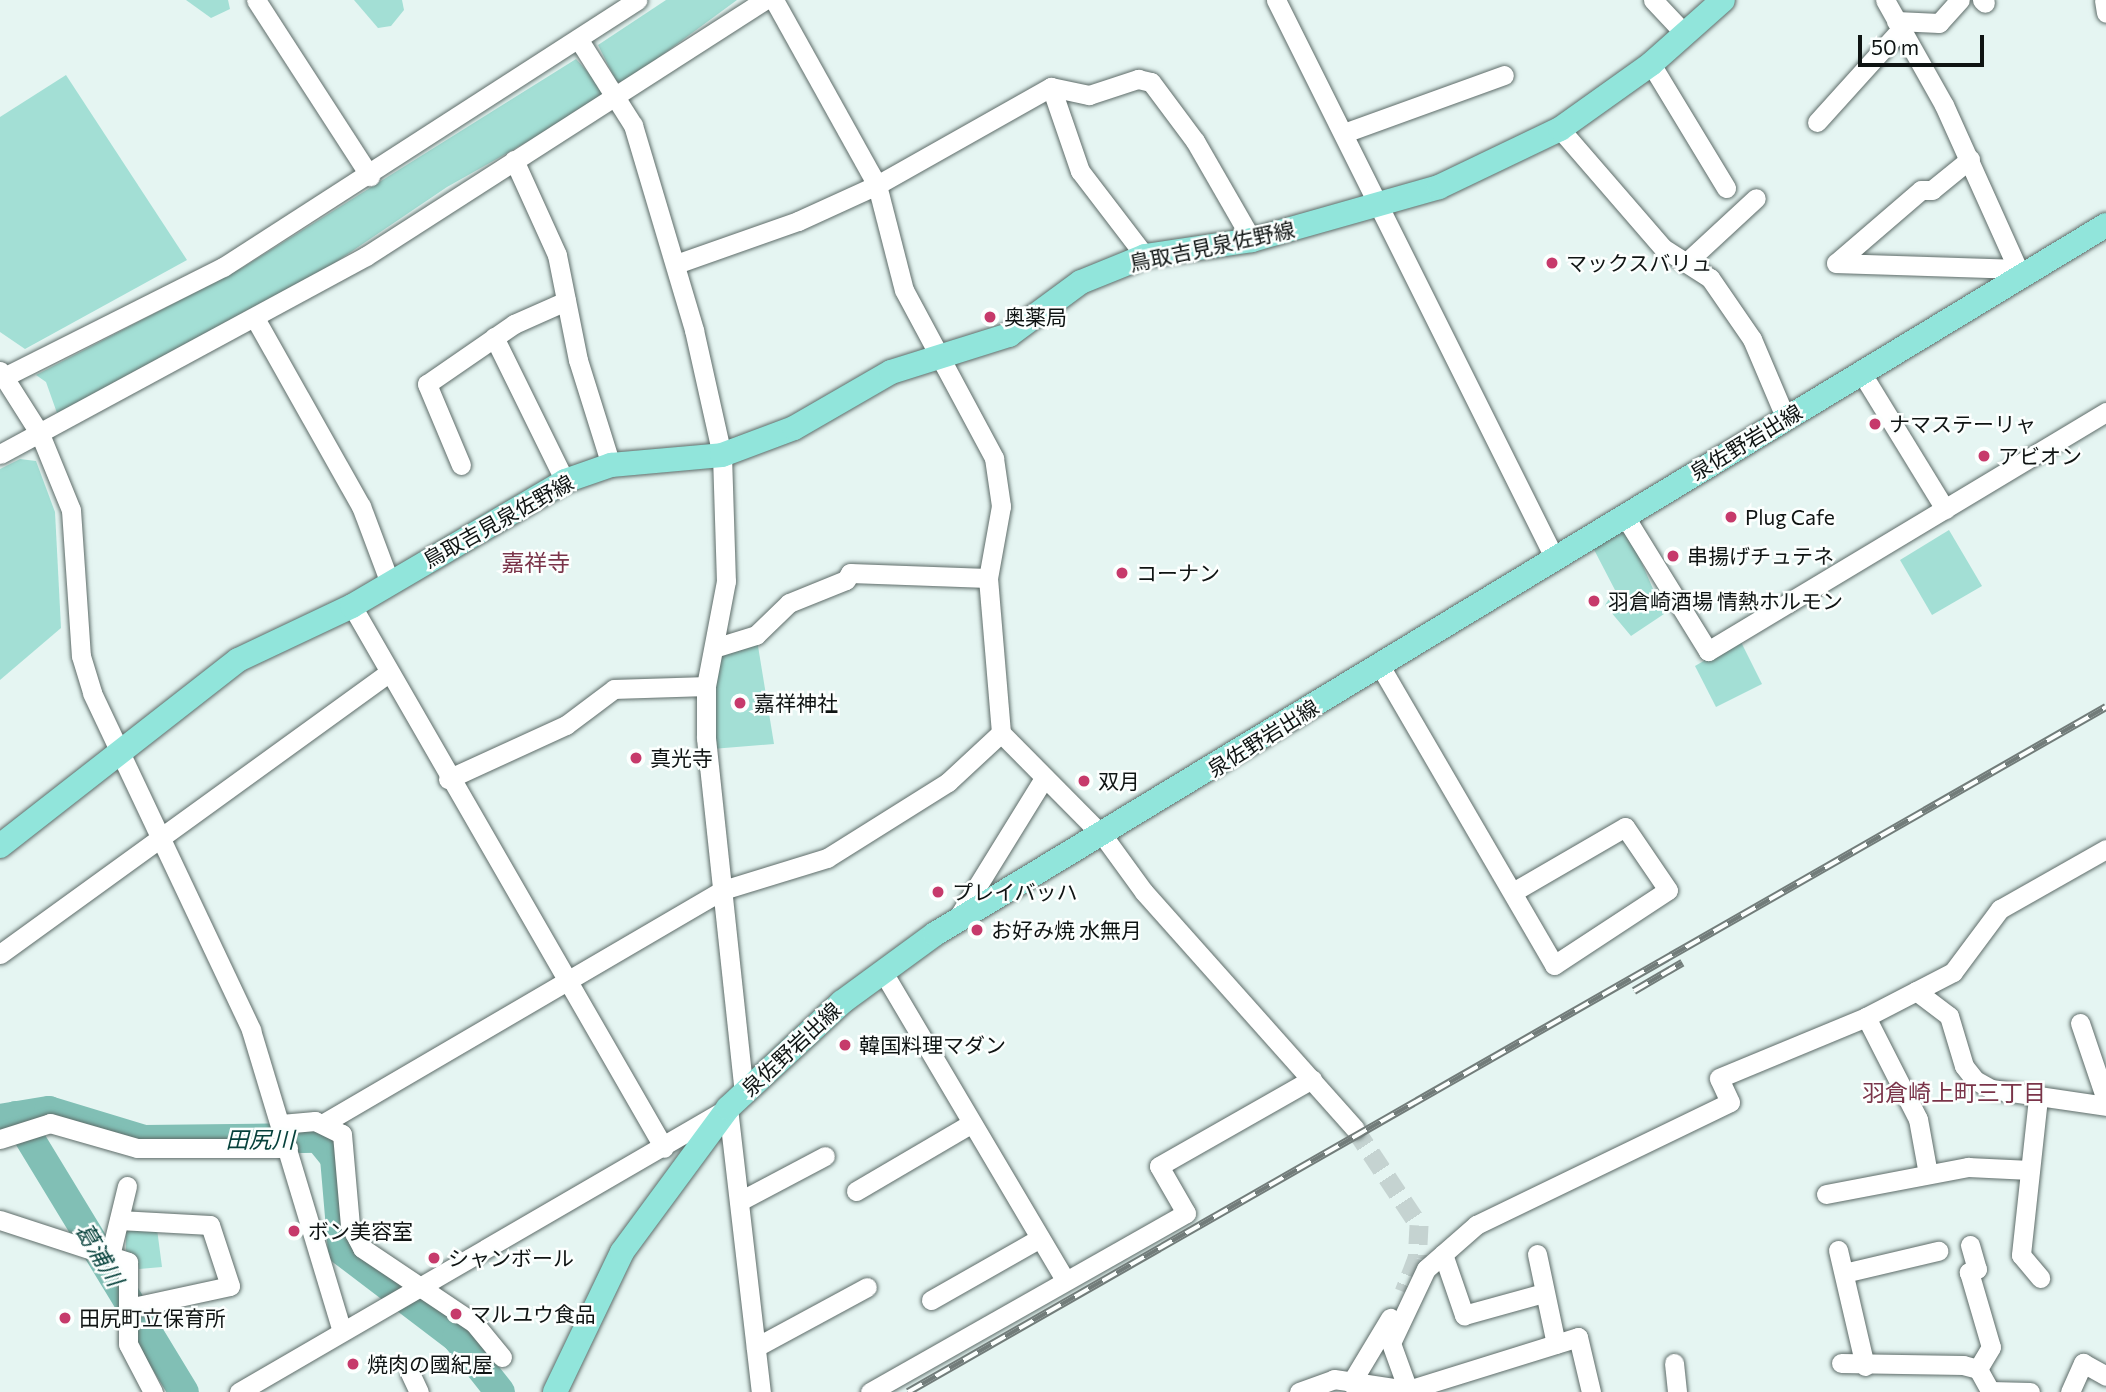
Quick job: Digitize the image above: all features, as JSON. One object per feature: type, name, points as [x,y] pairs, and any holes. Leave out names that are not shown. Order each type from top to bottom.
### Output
[{"type":"main road","name":"鳥取吉見泉佐野線","points":[[0,846],[238,660],[352,606],[565,481],[611,465],[723,454],[794,428],[891,372],[1009,335],[1081,282],[1145,256],[1252,240],[1439,187],[1560,129],[1651,64],[1716,2]]},
{"type":"main road","name":"泉佐野岩出線","points":[[555,1392],[622,1252],[736,1100],[883,972],[955,923],[1104,837],[1554,557],[1786,419],[2019,272],[2106,225]]},
{"type":"street","points":[[256,0],[370,176]]},
{"type":"street","points":[[342,1331],[251,1030],[120,751],[81,656],[71,510],[40,433],[2,374],[223,267],[370,176],[638,0]]},
{"type":"street","points":[[0,454],[256,320],[514,160],[619,99],[764,0]]},
{"type":"street","points":[[774,0],[877,185],[904,290],[942,354],[994,458],[1001,506],[988,578],[1001,733],[1104,837],[1144,892],[1355,1129]]},
{"type":"street","points":[[1276,0],[1554,557]]},
{"type":"street","points":[[1653,0],[1684,33]]},
{"type":"street","points":[[1885,0],[1970,159],[2019,272],[1836,262],[1921,190],[1932,190],[1970,159]]},
{"type":"street","points":[[1817,122],[1899,25],[1939,23],[1960,0]]},
{"type":"street","points":[[2104,0],[2106,13]]},
{"type":"street","points":[[579,40],[619,99],[676,264],[723,454],[726,580],[706,686],[723,890],[740,1201],[761,1392]]},
{"type":"street","points":[[1651,64],[1726,188]]},
{"type":"street","points":[[1344,133],[1504,75]]},
{"type":"street","points":[[676,264],[798,221],[877,185],[1051,87],[1089,96],[1138,79],[1151,82],[1227,190],[1252,240]]},
{"type":"street","points":[[1051,87],[1080,171],[1145,256]]},
{"type":"street","points":[[1560,129],[1663,248],[1689,260],[1710,278],[1745,328],[1786,419]]},
{"type":"street","points":[[514,160],[556,255],[611,465]]},
{"type":"street","points":[[1689,260],[1756,198]]},
{"type":"street","points":[[461,465],[427,384],[494,337],[566,301]]},
{"type":"street","points":[[256,320],[361,506],[390,583]]},
{"type":"street","points":[[494,337],[565,481]]},
{"type":"street","points":[[1861,372],[1945,509]]},
{"type":"street","points":[[1624,515],[1708,651],[2106,412]]},
{"type":"street","points":[[714,648],[756,635],[789,603],[846,580],[850,573],[988,578]]},
{"type":"street","points":[[352,606],[387,674],[564,983],[664,1148]]},
{"type":"street","points":[[1380,664],[1554,965],[1668,890],[1625,827],[1513,892]]},
{"type":"street","points":[[0,954],[387,674]]},
{"type":"street","points":[[447,779],[566,725],[614,689],[706,686]]},
{"type":"street","points":[[281,1124],[324,1123],[723,890],[827,858],[947,782],[1001,733]]},
{"type":"street","points":[[955,923],[1044,778]]},
{"type":"street","points":[[1408,1390],[1391,1343],[1426,1269],[1476,1225],[1730,1102],[1719,1078],[1866,1017],[1953,972],[2000,909],[2106,849]]},
{"type":"street","points":[[883,972],[1065,1280]]},
{"type":"street","points":[[1916,991],[1949,1016],[1964,1066],[1975,1080],[2038,1098],[2106,1106]]},
{"type":"street","points":[[1866,1017],[1918,1119],[1928,1174]]},
{"type":"street","points":[[2080,1023],[2106,1100]]},
{"type":"street","points":[[870,1392],[1186,1213],[1159,1167],[1312,1079]]},
{"type":"street","points":[[2038,1098],[2021,1255],[2040,1278]]},
{"type":"street","points":[[239,1392],[664,1148],[736,1100]]},
{"type":"street","points":[[0,1139],[50,1122],[137,1148],[288,1148]]},
{"type":"street","points":[[324,1123],[342,1134],[347,1148],[354,1237],[374,1259],[423,1286],[474,1323],[502,1357]]},
{"type":"street","points":[[856,1191],[972,1123]]},
{"type":"street","points":[[740,1201],[824,1156]]},
{"type":"street","points":[[1826,1194],[1928,1174],[2030,1170]]},
{"type":"street","points":[[110,1256],[127,1185]]},
{"type":"street","points":[[0,1220],[128,1262],[128,1345],[153,1392]]},
{"type":"street","points":[[119,1220],[210,1225],[230,1286],[128,1308]]},
{"type":"street","points":[[931,1300],[1040,1238]]},
{"type":"street","points":[[1970,1245],[1977,1269],[1969,1272],[1992,1347],[1978,1369]]},
{"type":"street","points":[[1838,1250],[1865,1366]]},
{"type":"street","points":[[1844,1273],[1938,1251]]},
{"type":"street","points":[[1443,1254],[1464,1315],[1544,1293]]},
{"type":"street","points":[[1537,1254],[1556,1344]]},
{"type":"street","points":[[756,1347],[867,1287]]},
{"type":"street","points":[[1352,1387],[1404,1292]]},
{"type":"street","points":[[1299,1392],[1318,1381],[1352,1387],[1408,1390],[1578,1337],[1591,1392]]},
{"type":"street","points":[[1674,1363],[1677,1392]]},
{"type":"street","points":[[1841,1363],[1978,1369]]},
{"type":"street","points":[[2070,1392],[2083,1363],[2106,1376]]},
{"type":"street","points":[[1978,1369],[1990,1391],[2029,1392]]},
{"type":"street","points":[[410,1373],[419,1392]]},
{"type":"green space","points":[[186,0],[228,0],[230,9],[211,18]]},
{"type":"green space","points":[[354,0],[402,0],[404,10],[391,26],[378,28]]},
{"type":"green space","points":[[666,0],[737,0],[624,83],[616,81],[598,45]]},
{"type":"green space","points":[[576,59],[604,90],[603,99],[447,187],[296,289],[57,413],[46,382],[36,375],[242,268]]},
{"type":"green space","points":[[66,75],[187,260],[25,349],[0,332],[0,117]]},
{"type":"green space","points":[[20,459],[36,461],[55,512],[61,628],[0,680],[0,469]]},
{"type":"green space","points":[[1623,520],[1664,614],[1631,636],[1605,605],[1615,590],[1589,540]]},
{"type":"green space","points":[[1949,530],[1982,586],[1932,615],[1900,560]]},
{"type":"green space","points":[[757,640],[774,744],[712,749],[716,651]]},
{"type":"green space","points":[[1740,640],[1762,684],[1716,707],[1695,666]]},
{"type":"green space","points":[[157,1229],[162,1267],[139,1269],[137,1256],[126,1255],[126,1231]]},
{"type":"waterway","name":"田尻川","points":[[0,1119],[49,1111],[144,1140],[319,1138],[335,1158],[343,1251],[457,1338],[500,1392]]},
{"type":"waterway","name":"葛浦川","points":[[16,1116],[184,1392]]},
{"type":"tunnel","points":[[1355,1129],[1419,1225],[1417,1258],[1404,1292]]},
{"type":"railway","points":[[908,1392],[2106,707]]},
{"type":"railway","points":[[1634,991],[1682,963]]},
{"type":"place","name":"マックスバリュ","points":[[1552,263]]},
{"type":"place","name":"奥薬局","points":[[990,317]]},
{"type":"place","name":"ナマステーリャ","points":[[1875,424]]},
{"type":"place","name":"アビオン","points":[[1984,456]]},
{"type":"place","name":"Plug Cafe","points":[[1731,517]]},
{"type":"place","name":"串揚げチュテネ","points":[[1673,556]]},
{"type":"place","name":"コーナン","points":[[1122,573]]},
{"type":"place","name":"羽倉崎酒場 情熱ホルモン","points":[[1594,601]]},
{"type":"place","name":"嘉祥神社","points":[[740,703]]},
{"type":"place","name":"真光寺","points":[[636,758]]},
{"type":"place","name":"双月","points":[[1084,781]]},
{"type":"place","name":"プレイバッハ","points":[[938,892]]},
{"type":"place","name":"お好み焼 水無月","points":[[977,930]]},
{"type":"place","name":"韓国料理マダン","points":[[845,1045]]},
{"type":"place","name":"ボン美容室","points":[[294,1231]]},
{"type":"place","name":"シャンボール","points":[[434,1258]]},
{"type":"place","name":"マルユウ食品","points":[[456,1314]]},
{"type":"place","name":"田尻町立保育所","points":[[65,1318]]},
{"type":"place","name":"焼肉の國紀屋","points":[[353,1364]]},
{"type":"district","name":"嘉祥寺","points":[[536,562]]},
{"type":"district","name":"羽倉崎上町三丁目","points":[[1954,1092]]}]
